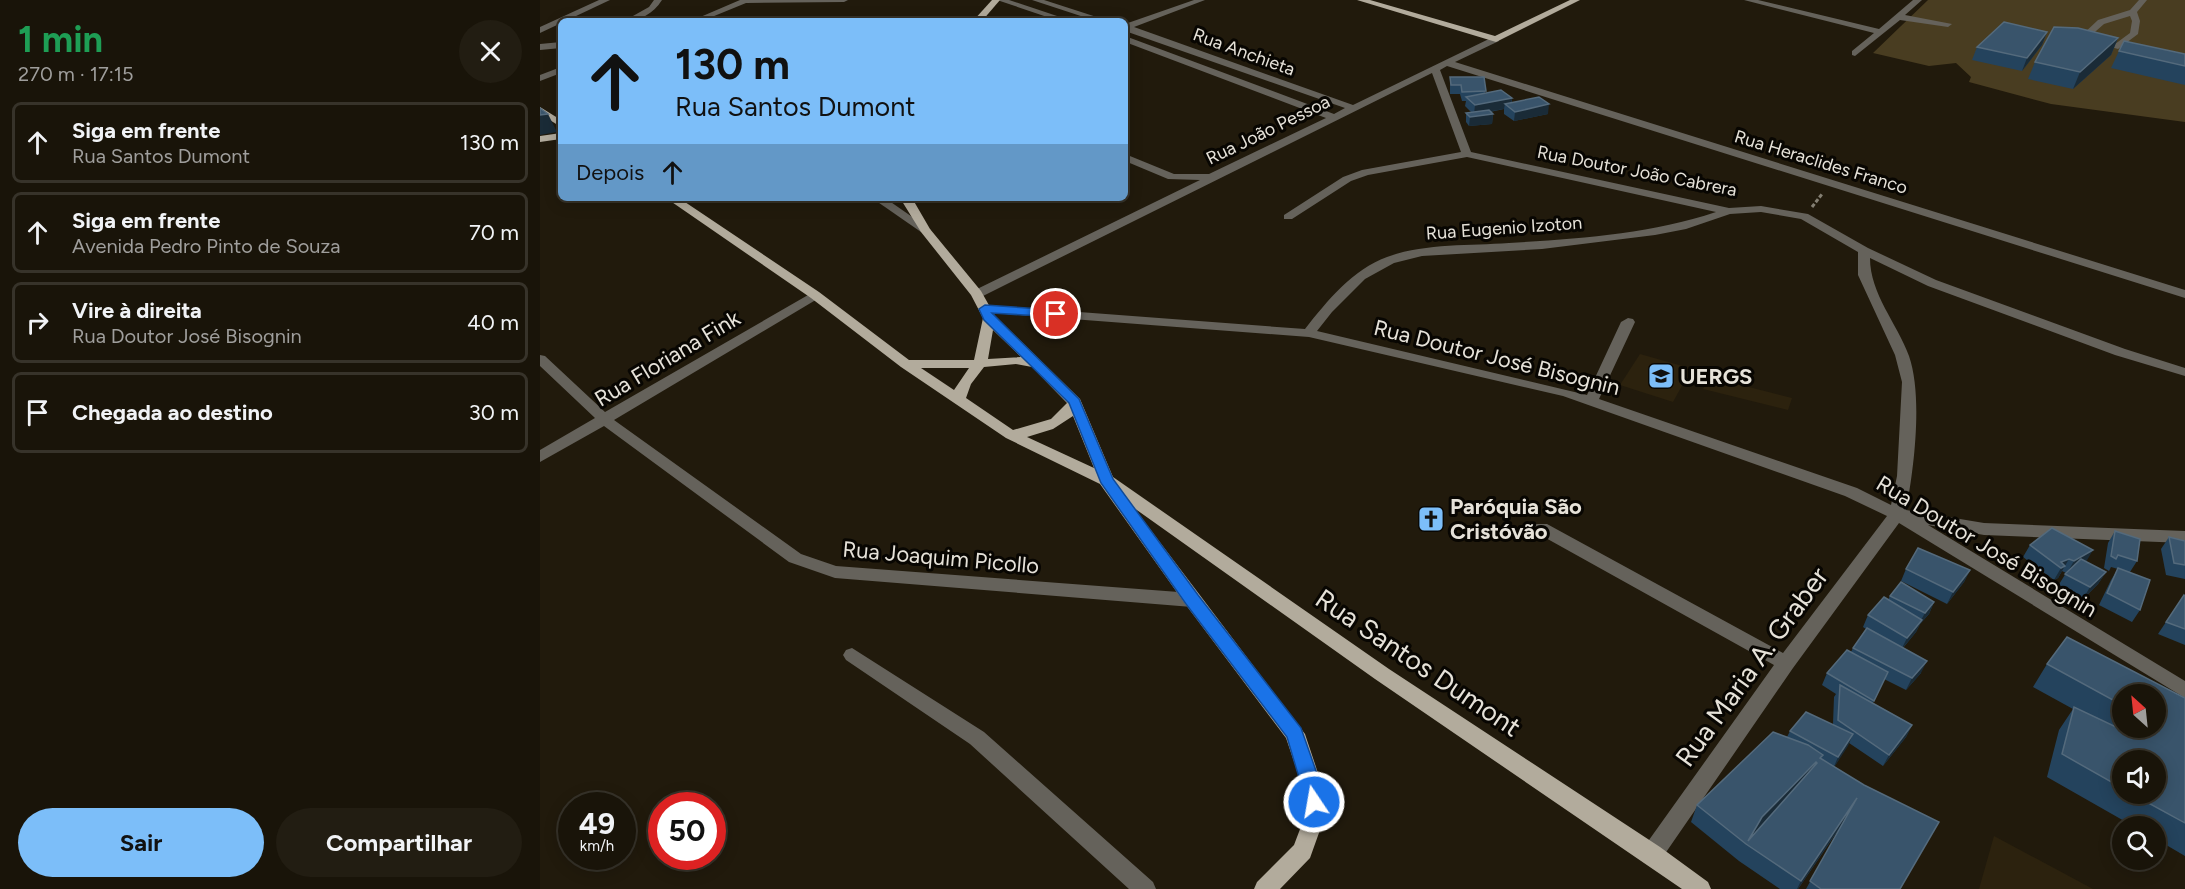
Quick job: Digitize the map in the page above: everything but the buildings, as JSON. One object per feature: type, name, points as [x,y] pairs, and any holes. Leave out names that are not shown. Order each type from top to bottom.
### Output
[{"type":"main road","points":[[980,18],[996,0]]},
{"type":"main road","points":[[1361,0],[1496,39]]},
{"type":"main road","name":"Rua João Pessoa","points":[[1496,39],[1576,0]]},
{"type":"main road","points":[[540,110],[558,122]]},
{"type":"main road","points":[[540,140],[558,137]]},
{"type":"main road","name":"Rua Santos Dumont","points":[[676,201],[815,295],[906,364],[1011,435],[1106,480],[1382,674],[1652,854],[1700,889]]},
{"type":"main road","points":[[908,201],[925,230],[977,294],[987,313],[1075,402],[1106,480],[1192,600],[1295,734],[1313,788],[1315,816],[1302,851],[1265,889]]},
{"type":"main road","points":[[958,399],[964,383],[980,364],[987,313]]},
{"type":"main road","points":[[906,364],[980,364],[1008,360],[1029,361],[1038,365]]},
{"type":"main road","points":[[1011,435],[1059,421],[1071,411],[1075,402]]},
{"type":"street","points":[[566,18],[606,0]]},
{"type":"street","points":[[634,18],[652,9],[658,0]]},
{"type":"street","points":[[703,18],[746,1],[843,0]]},
{"type":"street","points":[[1001,0],[1058,18]]},
{"type":"street","points":[[1036,0],[1095,18]]},
{"type":"street","points":[[1125,18],[1176,0]]},
{"type":"street","points":[[1128,26],[1199,0]]},
{"type":"street","points":[[1748,0],[1884,29]]},
{"type":"street","points":[[1774,0],[1884,29]]},
{"type":"street","points":[[1856,53],[1918,0]]},
{"type":"street","points":[[2127,52],[2087,40],[2081,35],[2101,22],[2133,12],[2143,0]]},
{"type":"street","points":[[2115,47],[2134,34],[2136,21],[2133,12]]},
{"type":"street","points":[[1898,17],[1948,24]]},
{"type":"street","points":[[540,30],[558,22]]},
{"type":"street","name":"Rua Anchieta","points":[[1128,28],[1353,108]]},
{"type":"street","name":"Rua João Pessoa","points":[[977,294],[1200,185],[1210,177],[1496,39]]},
{"type":"street","name":"Rua Anchieta","points":[[1128,40],[1333,117]]},
{"type":"street","points":[[540,47],[558,45]]},
{"type":"street","name":"Rua Heraclides Franco","points":[[1447,63],[2185,294]]},
{"type":"street","points":[[1211,72],[1229,64]]},
{"type":"street","points":[[1288,217],[1347,179],[1467,154],[1435,69]]},
{"type":"street","points":[[540,78],[558,71]]},
{"type":"street","name":"Rua Doutor João Cabrera","points":[[1467,154],[1729,211],[1761,209],[1804,216],[1864,251],[1932,283],[2120,352],[2185,372]]},
{"type":"street","points":[[1128,157],[1172,177],[1210,177]]},
{"type":"street","points":[[882,201],[925,230]]},
{"type":"street","name":"Rua Eugenio Izoton","points":[[1309,333],[1327,309],[1361,276],[1390,260],[1422,252],[1542,245],[1655,232],[1729,211]]},
{"type":"street","points":[[1864,251],[1864,275],[1902,355],[1909,382],[1905,476],[1897,514],[1984,529],[2185,537]]},
{"type":"street","name":"Rua Floriana Fink","points":[[540,457],[815,295]]},
{"type":"street","name":"Rua Doutor José Bisognin","points":[[987,313],[1309,333],[1556,390],[1591,401],[1851,492],[1897,514],[2185,690]]},
{"type":"street","points":[[1591,401],[1628,322]]},
{"type":"street","name":"Rua Joaquim Picollo","points":[[540,358],[604,419],[795,558],[835,572],[1192,600]]},
{"type":"street","name":"Rua Maria A. Graber","points":[[1652,854],[1786,663],[1897,514]]},
{"type":"street","points":[[1541,528],[1786,663]]},
{"type":"street","points":[[2153,535],[2185,542]]},
{"type":"street","points":[[852,656],[977,738],[1145,889]]},
{"type":"path","points":[[1804,216],[1832,182]]},
{"type":"shaded area","points":[[1928,0],[2185,0],[2185,122],[2051,104],[1969,82],[1971,77],[1956,63],[1929,66],[1873,53]]},
{"type":"shaded area","name":"UERGS","points":[[1640,354],[1700,371],[1691,383],[1684,382],[1673,402],[1620,385]]},
{"type":"shaded area","name":"UERGS","points":[[1710,377],[1792,398],[1788,410],[1703,389]]},
{"type":"shaded area","points":[[1994,836],[2093,889],[1979,889]]},
{"type":"place","name":"UERGS","points":[[1661,376]]},
{"type":"place","name":"Paróquia São Cristóvão","points":[[1431,519]]},
{"type":"route","points":[[1056,314],[985,309],[989,318],[1075,402],[1106,480],[1192,600],[1295,734],[1313,788],[1314,802]]}]
